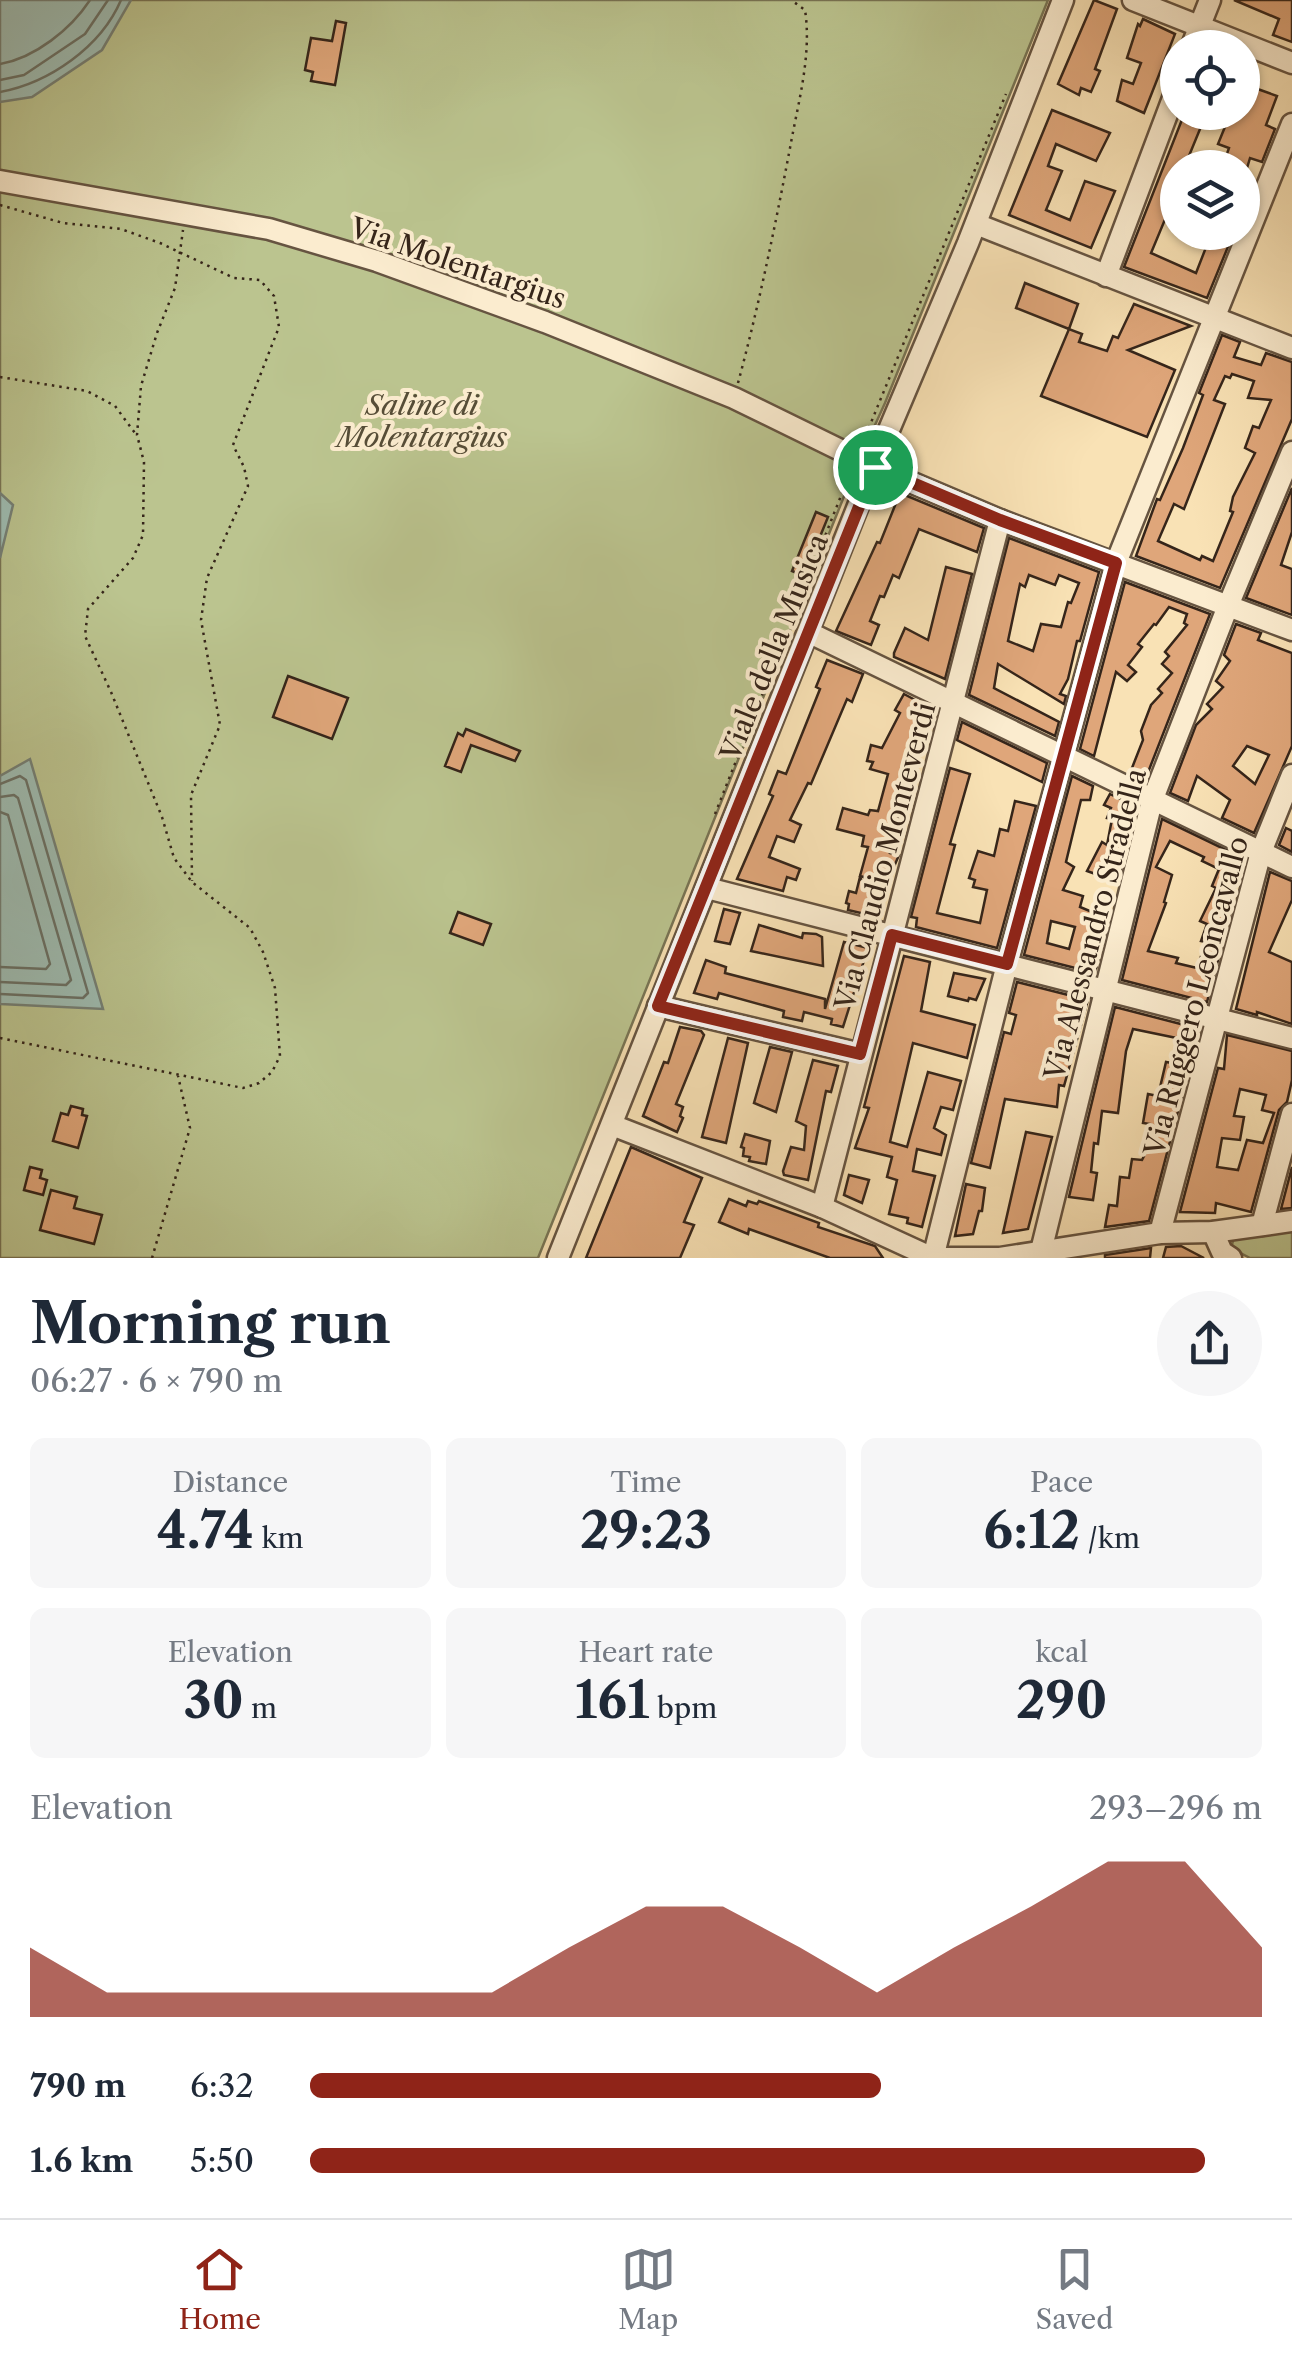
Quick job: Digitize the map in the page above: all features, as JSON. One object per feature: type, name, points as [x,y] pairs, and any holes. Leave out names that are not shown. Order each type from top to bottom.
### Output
[{"type":"street","name":"Viale della Musica","points":[[558,1258],[1063,0]]},
{"type":"street","points":[[1132,0],[1292,63]]},
{"type":"street","points":[[1199,30],[1210,0]]},
{"type":"street","points":[[933,1258],[1007,964],[1116,563],[1292,124]]},
{"type":"street","points":[[1106,276],[1161,130]]},
{"type":"street","name":"Via Molentargius","points":[[0,181],[269,230],[377,261],[545,322],[734,398],[875,467],[1000,520],[1292,630]]},
{"type":"street","points":[[976,224],[1292,348]]},
{"type":"street","name":"Via Alessandro Stradella","points":[[1045,1254],[1103,990],[1152,801],[1292,452]]},
{"type":"street","name":"Via Claudio Monteverdi","points":[[822,1207],[1000,520]]},
{"type":"street","points":[[810,633],[1292,867]]},
{"type":"street","name":"Via Ruggero Leoncavallo","points":[[1160,1233],[1261,852],[1292,775]]},
{"type":"street","points":[[707,888],[1292,1038]]},
{"type":"street","points":[[658,1006],[860,1054]]},
{"type":"street","points":[[1262,1225],[1292,1114]]},
{"type":"street","points":[[612,1125],[822,1207],[933,1258],[1045,1254],[1160,1233],[1213,1232],[1292,1222]]},
{"type":"street","points":[[1213,1232],[1222,1252],[1231,1258]]},
{"type":"path","points":[[734,398],[764,285],[802,82],[808,32],[804,10],[792,0]]},
{"type":"path","points":[[0,205],[63,223],[121,228],[234,278],[260,280],[274,296],[279,327],[233,446],[248,486],[207,578],[201,620],[220,725],[192,795],[192,882]]},
{"type":"path","points":[[136,435],[141,386],[176,288],[185,214]]},
{"type":"path","points":[[0,377],[88,390],[115,406],[136,435],[144,462],[143,534],[133,558],[88,609],[85,636],[162,817],[174,858],[192,882],[250,928],[263,952],[275,988],[280,1056],[272,1072],[243,1088],[0,1038]]},
{"type":"path","points":[[152,1258],[190,1128],[178,1074]]},
{"type":"green space","name":"Saline di Molentargius","points":[[0,0],[1048,0],[538,1258],[0,1258]]},
{"type":"green space","points":[[1292,1227],[1292,1258],[1250,1258],[1231,1248],[1235,1234]]},
{"type":"water","points":[[0,0],[131,0],[102,50],[32,97],[0,102]]},
{"type":"water","points":[[0,493],[13,505],[0,558]]},
{"type":"water","points":[[30,759],[103,1009],[0,1004],[0,776]]},
{"type":"building","points":[[1094,0],[1117,9],[1095,69],[1100,71],[1091,92],[1081,88],[1079,95],[1058,84]]},
{"type":"building","points":[[1234,0],[1292,0],[1292,42],[1273,35],[1279,19]]},
{"type":"building","points":[[1143,19],[1166,30],[1160,30],[1160,72],[1144,113],[1117,101],[1122,80],[1133,84],[1141,63],[1127,58]]},
{"type":"building","points":[[336,21],[346,23],[335,85],[311,81],[313,72],[305,70],[311,38],[332,41]]},
{"type":"building","points":[[1260,90],[1277,96],[1266,125],[1275,129],[1262,162],[1260,150],[1228,150],[1218,144],[1224,130],[1260,130]]},
{"type":"building","points":[[1052,110],[1110,133],[1096,161],[1056,144],[1048,166],[1062,171],[1046,210],[1070,220],[1085,181],[1115,191],[1091,248],[1009,215]]},
{"type":"building","points":[[1178,130],[1200,130],[1191,150],[1170,150]]},
{"type":"building","points":[[1160,176],[1160,231],[1151,253],[1196,273],[1205,250],[1227,250],[1207,298],[1124,267]]},
{"type":"building","points":[[1025,283],[1078,304],[1069,329],[1016,308]]},
{"type":"building","points":[[1134,304],[1191,326],[1128,350],[1175,370],[1147,437],[1041,396],[1069,329],[1082,334],[1079,342],[1107,351],[1113,336],[1118,338]]},
{"type":"building","points":[[1222,335],[1240,342],[1234,357],[1261,365],[1266,353],[1292,362],[1292,419],[1220,588],[1136,556],[1157,499],[1160,500],[1183,448],[1203,395],[1199,393]],"holes":[[[1232,374],[1254,381],[1248,398],[1271,400],[1259,428],[1253,426],[1245,448],[1255,453],[1233,497],[1233,512],[1213,561],[1202,556],[1200,560],[1158,541],[1174,504],[1184,509],[1225,404],[1214,400],[1225,376],[1230,378]]]},
{"type":"building","points":[[1292,488],[1292,532],[1281,565],[1292,569],[1292,615],[1246,598]]},
{"type":"building","points":[[900,493],[984,528],[977,552],[919,529],[899,578],[893,575],[884,597],[880,596],[870,621],[879,625],[871,645],[836,631]]},
{"type":"building","points":[[816,512],[828,517],[804,576],[792,571]]},
{"type":"building","points":[[1009,538],[1099,572],[1068,679],[1060,694],[1066,696],[1064,704],[998,664],[994,688],[1059,722],[1055,736],[969,695]],"holes":[[[1029,575],[1055,585],[1059,575],[1079,583],[1061,627],[1041,624],[1033,651],[1008,641],[1020,584],[1025,587]]]},
{"type":"building","points":[[946,567],[972,574],[945,679],[894,657],[894,653],[905,628],[928,640]]},
{"type":"building","points":[[1125,582],[1210,614],[1145,780],[1130,773],[1151,705],[1172,673],[1162,664],[1169,656],[1165,652],[1187,625],[1187,614],[1169,607],[1138,644],[1142,647],[1128,665],[1136,672],[1127,681],[1116,672],[1094,756],[1080,749]]},
{"type":"building","points":[[1236,624],[1261,633],[1258,640],[1292,653],[1292,746],[1254,833],[1222,818],[1230,800],[1197,776],[1188,801],[1170,793],[1196,725],[1212,709],[1207,704],[1223,687],[1216,681],[1230,661],[1224,655]],"holes":[[[1247,746],[1269,755],[1255,784],[1233,766]]]},
{"type":"building","points":[[827,660],[863,674],[852,702],[847,699],[811,784],[808,783],[790,820],[801,825],[794,842],[777,836],[769,857],[800,869],[796,880],[787,877],[783,891],[737,879],[773,796],[769,794],[778,771],[786,774],[820,689],[816,687]]},
{"type":"building","points":[[288,676],[348,698],[332,739],[273,717]]},
{"type":"building","points":[[904,694],[932,709],[916,745],[911,743],[896,792],[904,794],[890,853],[899,855],[887,883],[860,876],[868,847],[862,846],[864,836],[837,829],[843,808],[868,815],[870,810],[878,811],[888,774],[870,769],[873,762],[867,761],[871,745],[882,748],[900,713],[895,710]]},
{"type":"building","points":[[962,722],[1047,763],[1042,782],[957,740]]},
{"type":"building","points":[[466,729],[520,751],[515,761],[471,745],[461,772],[445,766],[458,733],[463,736]]},
{"type":"building","points":[[950,768],[970,774],[950,844],[955,845],[937,913],[980,923],[987,890],[973,887],[975,880],[969,878],[978,851],[994,856],[1000,829],[1008,831],[1015,801],[1036,806],[997,948],[916,927],[917,918],[911,917]]},
{"type":"building","points":[[1072,776],[1093,786],[1090,800],[1081,800],[1066,862],[1074,867],[1063,890],[1083,896],[1080,907],[1109,919],[1095,973],[1024,955]],"holes":[[[1051,921],[1075,927],[1069,949],[1047,943]]]},
{"type":"building","points":[[1110,794],[1136,807],[1118,882],[1087,871],[1102,842],[1107,845],[1112,819],[1107,818],[1111,808],[1104,805]]},
{"type":"building","points":[[1162,819],[1245,859],[1230,901],[1233,903],[1207,1002],[1122,980]],"holes":[[[1170,841],[1204,857],[1202,861],[1219,869],[1212,886],[1216,888],[1200,921],[1207,924],[1201,941],[1206,942],[1197,968],[1176,963],[1178,958],[1148,951],[1172,875],[1156,867]]]},
{"type":"building","points":[[1286,828],[1292,831],[1292,852],[1279,845]]},
{"type":"building","points":[[1270,872],[1292,881],[1292,900],[1269,952],[1292,962],[1292,1024],[1236,1009]]},
{"type":"building","points":[[860,877],[876,908],[865,914],[848,910],[846,903],[849,891],[856,893]]},
{"type":"building","points":[[724,909],[740,913],[730,944],[715,941]]},
{"type":"building","points":[[458,912],[491,924],[483,945],[450,933]]},
{"type":"building","points":[[759,925],[802,938],[803,933],[822,937],[823,966],[751,951]]},
{"type":"building","points":[[844,942],[868,948],[843,1027],[831,1024],[832,1019],[804,1012],[802,1021],[783,1017],[784,1011],[719,993],[717,999],[694,993],[706,960],[726,967],[725,973],[825,999],[825,1009]]},
{"type":"building","points":[[904,956],[930,962],[921,1011],[975,1025],[967,1058],[913,1043],[890,1142],[907,1147],[928,1072],[961,1081],[953,1110],[941,1107],[934,1128],[946,1135],[941,1155],[917,1149],[913,1171],[935,1176],[922,1227],[907,1223],[908,1218],[889,1214],[897,1180],[887,1177],[892,1157],[855,1148],[869,1108],[864,1107]]},
{"type":"building","points":[[954,973],[985,979],[976,1000],[948,996]]},
{"type":"building","points":[[1017,982],[1088,1000],[1064,1086],[1059,1085],[1057,1107],[1005,1099],[990,1168],[971,1163],[1004,1032],[1011,1034],[1016,1015],[1009,1013]]},
{"type":"building","points":[[1115,1007],[1200,1029],[1196,1042],[1133,1029],[1126,1051],[1118,1113],[1102,1111],[1098,1144],[1094,1143],[1091,1172],[1097,1173],[1093,1200],[1069,1197]]},
{"type":"building","points":[[680,1027],[704,1035],[676,1104],[683,1107],[677,1132],[643,1116]]},
{"type":"building","points":[[1227,1035],[1292,1051],[1287,1102],[1279,1110],[1251,1212],[1216,1203],[1215,1213],[1180,1212],[1218,1068],[1224,1069]],"holes":[[[1240,1089],[1266,1095],[1262,1110],[1274,1113],[1263,1143],[1247,1140],[1238,1170],[1217,1167],[1222,1138],[1240,1140],[1244,1117],[1234,1116]]]},
{"type":"building","points":[[728,1038],[748,1043],[726,1143],[702,1137]]},
{"type":"building","points":[[770,1047],[792,1052],[776,1112],[754,1103]]},
{"type":"building","points":[[1173,1059],[1191,1062],[1149,1221],[1105,1227],[1109,1205],[1117,1206],[1120,1177],[1129,1178],[1132,1159],[1142,1160],[1145,1154],[1150,1124],[1143,1123],[1148,1094],[1158,1096],[1166,1062],[1172,1063]]},
{"type":"building","points":[[813,1060],[838,1066],[831,1092],[826,1091],[808,1180],[784,1175],[783,1171],[791,1147],[804,1150],[806,1126],[796,1121]]},
{"type":"building","points":[[71,1106],[83,1109],[82,1115],[87,1116],[78,1148],[53,1141],[61,1113],[68,1115]]},
{"type":"building","points":[[1026,1132],[1052,1137],[1028,1229],[1003,1233]]},
{"type":"building","points":[[745,1134],[770,1141],[766,1164],[743,1156]]},
{"type":"building","points":[[631,1147],[702,1178],[684,1222],[694,1225],[680,1258],[586,1258]]},
{"type":"building","points":[[30,1167],[42,1170],[40,1178],[47,1180],[43,1195],[24,1190]]},
{"type":"building","points":[[1292,1167],[1292,1208],[1281,1209]]},
{"type":"building","points":[[849,1175],[869,1180],[862,1203],[844,1195]]},
{"type":"building","points":[[966,1184],[985,1188],[982,1211],[973,1234],[955,1236]]},
{"type":"building","points":[[51,1190],[77,1197],[74,1208],[102,1215],[94,1244],[40,1230]]},
{"type":"building","points":[[729,1199],[746,1206],[748,1201],[759,1201],[819,1223],[818,1227],[875,1246],[883,1258],[830,1258],[749,1229],[748,1234],[719,1222]]},
{"type":"building","points":[[1181,1246],[1204,1258],[1163,1258],[1166,1247]]},
{"type":"building","points":[[1151,1248],[1150,1258],[1105,1258],[1105,1255]]},
{"type":"route","points":[[875,467],[1116,563],[1007,964],[892,935],[860,1054],[658,1006],[875,467]]}]
